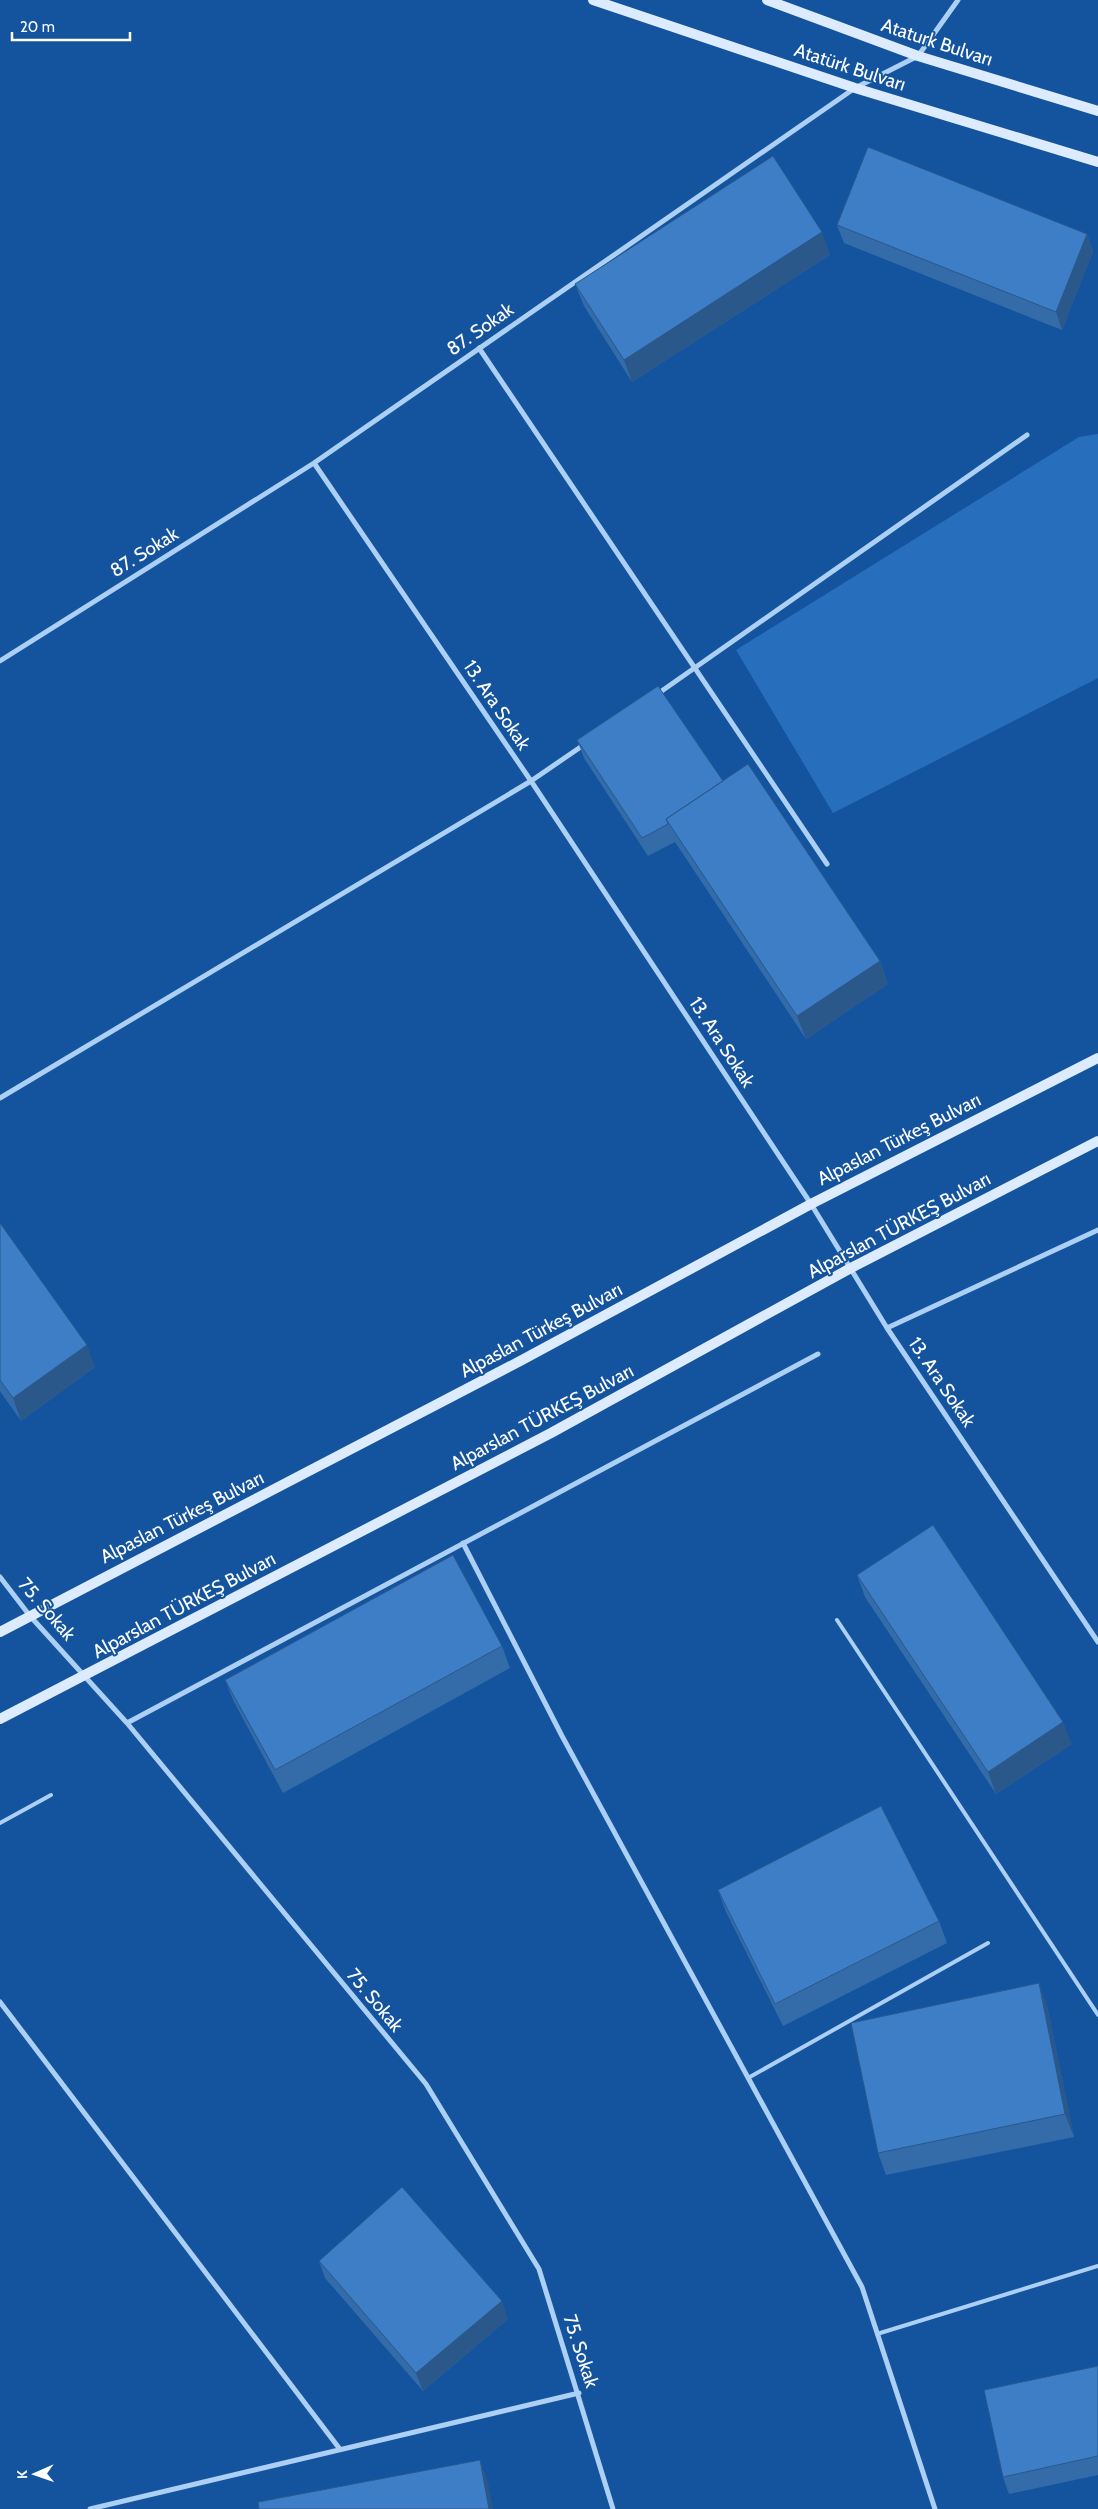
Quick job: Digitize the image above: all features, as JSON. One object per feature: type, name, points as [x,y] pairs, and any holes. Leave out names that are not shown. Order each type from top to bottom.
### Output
[{"type":"main road","name":"Atatürk Bulvarı","points":[[593,0],[855,88],[1098,162]]},
{"type":"main road","name":"Ataturk Bulvarı","points":[[766,0],[918,56],[1098,111]]},
{"type":"main road","name":"Alpaslan Türkeş Bulvarı","points":[[0,1632],[522,1360],[811,1204],[1098,1058]]},
{"type":"main road","name":"Alparslan TÜRKEŞ Bulvarı","points":[[0,1719],[551,1433],[850,1269],[1098,1141]]},
{"type":"street","name":"87. Sokak","points":[[0,661],[314,463],[855,88],[918,56],[958,0]]},
{"type":"street","points":[[479,348],[828,864]]},
{"type":"street","points":[[654,696],[1026,435]]},
{"type":"street","name":"13. Ara Sokak","points":[[314,463],[531,781],[811,1204],[887,1328],[1098,1642]]},
{"type":"street","points":[[0,1098],[531,781],[588,741]]},
{"type":"street","points":[[887,1328],[1098,1230]]},
{"type":"street","points":[[127,1723],[818,1354]]},
{"type":"street","points":[[463,1543],[562,1736],[862,2287],[935,2509]]},
{"type":"street","name":"75. Sokak","points":[[0,1577],[30,1616],[127,1723],[426,2084],[539,2269],[579,2393],[613,2509]]},
{"type":"street","points":[[0,2002],[338,2448]]},
{"type":"street","points":[[90,2509],[338,2448],[579,2393]]},
{"type":"lane","points":[[837,1620],[1098,2015]]},
{"type":"lane","points":[[0,1823],[51,1795]]},
{"type":"lane","points":[[748,2078],[988,1943]]},
{"type":"lane","points":[[878,2334],[1098,2266]]},
{"type":"shaded area","points":[[1098,434],[1098,678],[833,813],[736,650],[1079,437]]},
{"type":"building","points":[[868,147],[1087,234],[1056,312],[837,225]]},
{"type":"building","points":[[773,156],[822,232],[624,360],[575,284]]},
{"type":"building","points":[[658,686],[723,781],[666,819],[668,824],[642,838],[577,740]]},
{"type":"building","points":[[748,764],[880,961],[797,1016],[666,819]]},
{"type":"building","points":[[0,1223],[87,1345],[13,1398],[0,1380]]},
{"type":"building","points":[[933,1525],[1063,1722],[988,1772],[857,1575]]},
{"type":"building","points":[[453,1555],[502,1646],[275,1770],[225,1680]]},
{"type":"building","points":[[881,1806],[939,1921],[775,2004],[718,1890]]},
{"type":"building","points":[[1039,1983],[1065,2114],[878,2153],[851,2023]]},
{"type":"building","points":[[402,2187],[502,2301],[416,2373],[319,2261]]},
{"type":"building","points":[[1098,2366],[1098,2456],[1003,2477],[984,2390]]},
{"type":"building","points":[[480,2460],[489,2509],[259,2509],[258,2502]]}]
